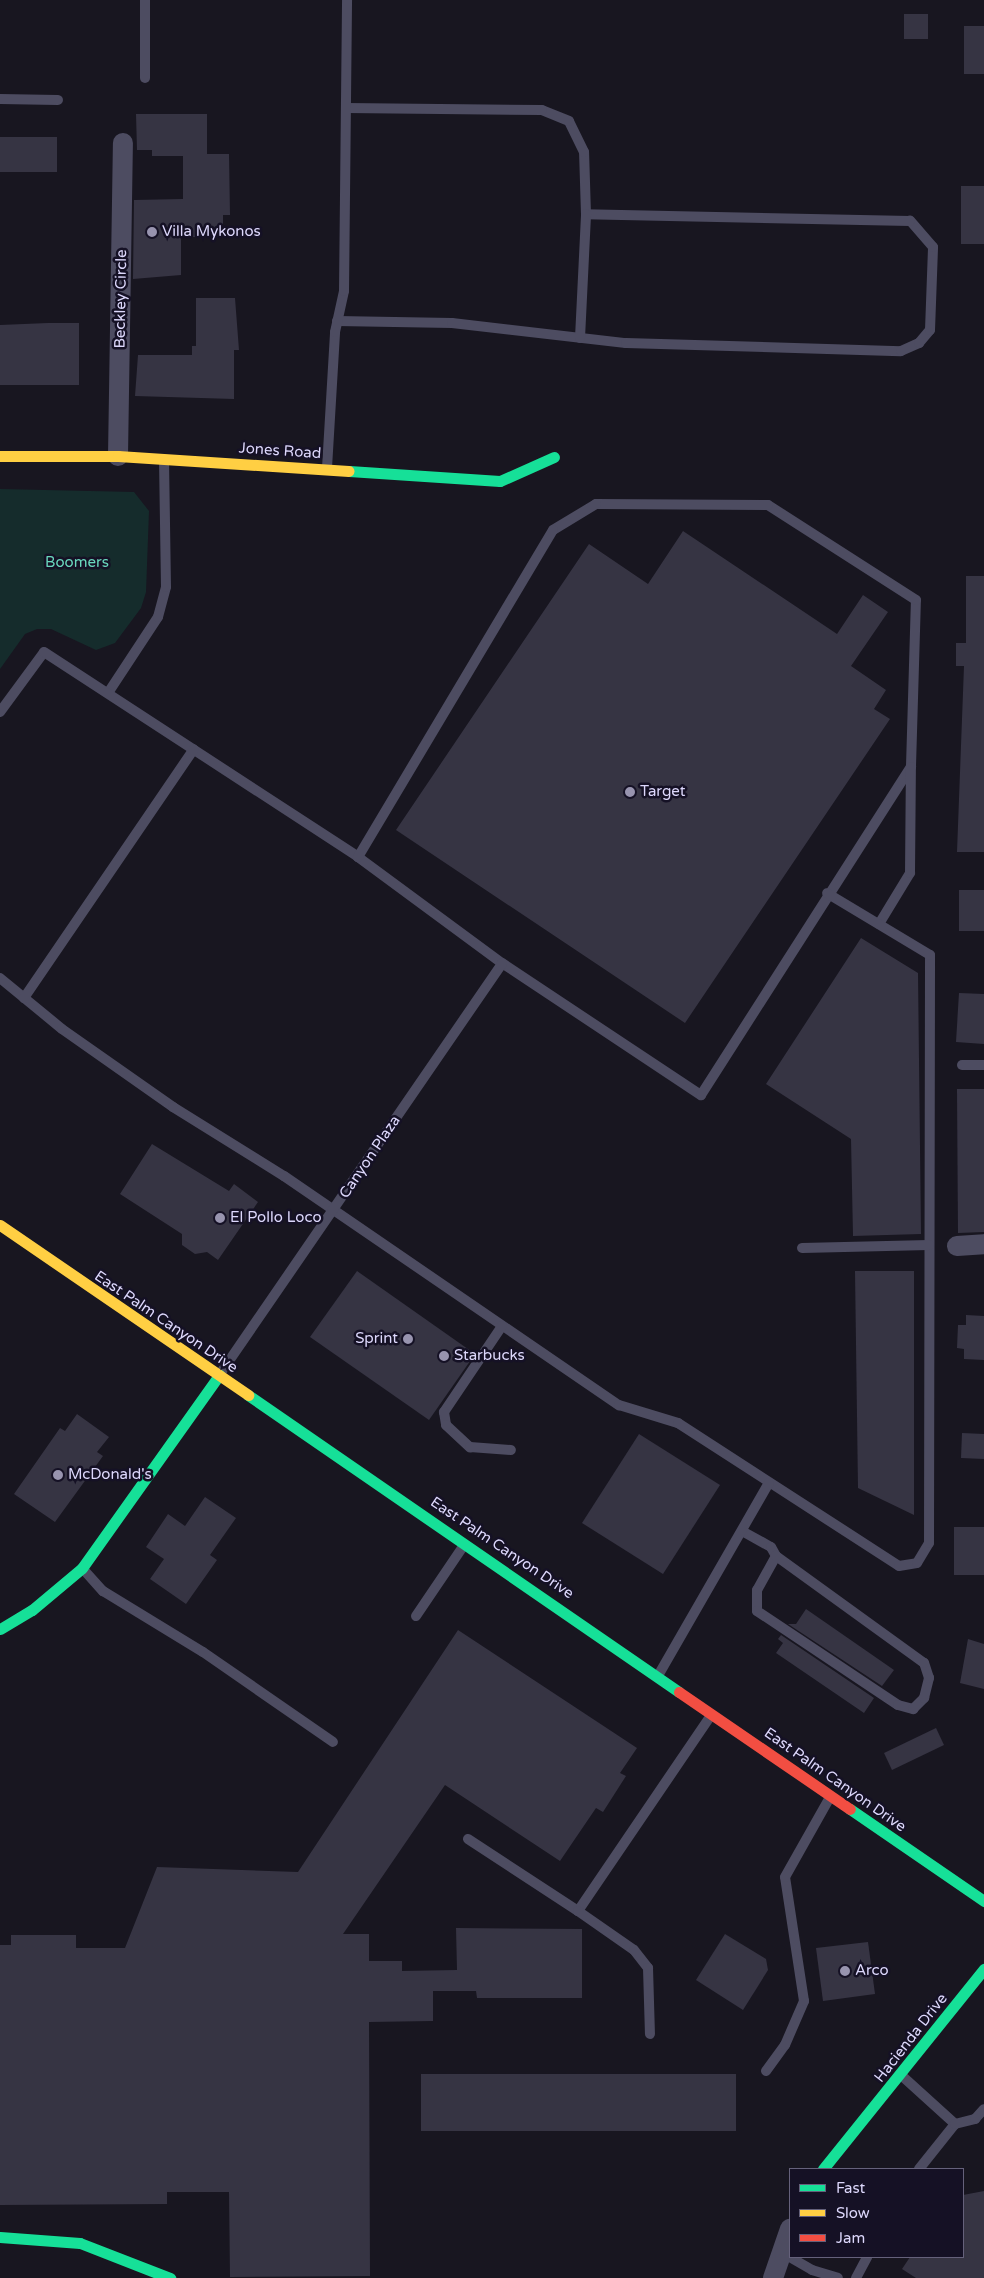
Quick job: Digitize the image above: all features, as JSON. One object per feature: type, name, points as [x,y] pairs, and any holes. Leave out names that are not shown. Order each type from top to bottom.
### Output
[{"type":"street","name":"Beckley Circle","points":[[118,456],[123,143]]},
{"type":"street","name":"Jones Road","points":[[0,456],[118,456],[500,481],[554,457]]},
{"type":"street","name":"East Palm Canyon Drive","points":[[0,1225],[659,1674],[830,1796],[984,1901]]},
{"type":"street","points":[[957,1246],[984,1244]]},
{"type":"street","points":[[0,1629],[32,1610],[82,1568],[219,1375]]},
{"type":"street","name":"Hacienda Drive","points":[[824,2168],[861,2126],[984,1969]]},
{"type":"street","points":[[773,2278],[789,2232]]},
{"type":"street","points":[[0,2237],[80,2244],[170,2278]]},
{"type":"lane","points":[[145,0],[145,78]]},
{"type":"lane","points":[[326,469],[337,321],[344,292],[347,0]]},
{"type":"lane","points":[[0,99],[58,100]]},
{"type":"lane","points":[[346,108],[542,110],[569,121],[584,152],[586,214],[580,338]]},
{"type":"lane","points":[[337,321],[452,323],[626,343],[901,351],[919,343],[930,330],[933,247],[910,221],[586,214]]},
{"type":"lane","points":[[108,693],[158,617],[166,587],[164,459]]},
{"type":"lane","points":[[358,857],[552,530],[596,504],[768,505],[916,600],[910,873],[879,924]]},
{"type":"lane","points":[[0,712],[44,652],[358,857],[502,963],[701,1095],[828,893],[911,766]]},
{"type":"lane","points":[[24,998],[194,749]]},
{"type":"lane","points":[[0,978],[24,998],[173,1107],[333,1211],[619,1405],[678,1422],[769,1483],[794,1494],[900,1566],[917,1563],[929,1543],[930,955],[828,893]]},
{"type":"lane","name":"Canyon Plaza","points":[[219,1375],[502,963]]},
{"type":"lane","points":[[962,1065],[984,1065]]},
{"type":"lane","points":[[802,1248],[930,1245]]},
{"type":"lane","points":[[502,1326],[444,1412],[446,1424],[470,1447],[512,1450]]},
{"type":"lane","points":[[659,1674],[769,1483]]},
{"type":"lane","points":[[742,1531],[771,1547],[776,1556],[862,1614],[924,1662],[929,1678],[924,1698],[913,1709],[898,1705],[757,1611],[757,1590],[776,1556]]},
{"type":"lane","points":[[416,1616],[466,1542]]},
{"type":"lane","points":[[82,1568],[103,1592],[203,1652],[333,1742]]},
{"type":"lane","points":[[578,1911],[713,1712]]},
{"type":"lane","points":[[766,2071],[786,2045],[804,2001],[785,1877],[830,1796]]},
{"type":"lane","points":[[468,1839],[634,1950],[648,1968],[650,2034]]},
{"type":"lane","points":[[901,2075],[955,2124]]},
{"type":"lane","points":[[920,2168],[955,2124],[975,2119],[984,2109]]},
{"type":"lane","points":[[781,2252],[789,2257]]},
{"type":"lane","points":[[791,2258],[812,2270],[838,2278]]},
{"type":"lane","points":[[856,2278],[866,2258]]},
{"type":"green space","name":"Boomers","points":[[0,489],[134,492],[149,511],[146,592],[141,608],[115,643],[96,650],[51,629],[37,629],[25,634],[0,669]]},
{"type":"building","points":[[904,14],[928,14],[928,39],[904,39]]},
{"type":"building","points":[[964,26],[984,26],[984,74],[964,74]]},
{"type":"building","points":[[136,114],[207,114],[207,154],[229,154],[230,215],[223,215],[223,237],[181,237],[181,275],[133,279],[134,200],[183,199],[183,156],[152,156],[152,150],[137,150]]},
{"type":"building","points":[[0,137],[57,137],[57,172],[0,172]]},
{"type":"building","points":[[961,186],[984,186],[984,244],[961,244]]},
{"type":"building","points":[[196,298],[235,298],[239,350],[234,350],[234,399],[135,396],[138,355],[192,355],[192,346],[196,346]]},
{"type":"building","points":[[79,323],[79,385],[0,385],[0,325]]},
{"type":"building","name":"Target","points":[[683,531],[837,634],[863,595],[888,612],[851,666],[886,690],[874,709],[890,719],[685,1023],[396,830],[589,544],[648,584]]},
{"type":"building","points":[[966,576],[984,576],[984,852],[957,852],[964,666],[956,666],[956,643],[966,643]]},
{"type":"building","points":[[959,890],[984,890],[984,931],[959,931]]},
{"type":"building","points":[[861,938],[918,973],[921,1234],[853,1236],[851,1139],[766,1084]]},
{"type":"building","points":[[959,993],[984,994],[984,1044],[956,1042]]},
{"type":"building","points":[[957,1089],[984,1089],[984,1232],[958,1233]]},
{"type":"building","points":[[152,1144],[229,1191],[234,1184],[258,1202],[218,1260],[207,1252],[195,1254],[182,1245],[182,1234],[120,1194]]},
{"type":"building","points":[[357,1271],[475,1354],[429,1420],[310,1337]]},
{"type":"building","points":[[855,1271],[914,1271],[914,1515],[858,1488]]},
{"type":"building","points":[[966,1315],[984,1316],[984,1360],[964,1359],[964,1349],[957,1348],[958,1325],[966,1325]]},
{"type":"building","name":"McDonald's","points":[[77,1414],[109,1437],[97,1452],[103,1456],[55,1522],[14,1494],[60,1428],[65,1431]]},
{"type":"building","points":[[962,1433],[984,1434],[984,1459],[961,1458]]},
{"type":"building","points":[[639,1434],[720,1485],[663,1574],[582,1523]]},
{"type":"building","points":[[205,1497],[236,1518],[210,1555],[217,1560],[186,1604],[150,1579],[164,1559],[146,1547],[168,1514],[185,1526]]},
{"type":"building","points":[[954,1527],[984,1527],[984,1575],[954,1575]]},
{"type":"building","points":[[806,1609],[894,1670],[882,1686],[788,1624],[796,1624]]},
{"type":"building","points":[[458,1630],[637,1748],[620,1773],[626,1776],[603,1812],[596,1808],[560,1861],[445,1785],[343,1934],[369,1934],[369,1961],[402,1961],[402,1971],[457,1970],[456,1928],[582,1929],[582,1998],[477,1998],[476,1991],[433,1991],[433,2021],[369,2022],[370,2276],[230,2277],[229,2192],[167,2192],[167,2204],[0,2205],[0,1945],[11,1945],[11,1935],[76,1935],[76,1948],[125,1948],[157,1867],[298,1872]]},
{"type":"building","points":[[781,1635],[874,1698],[864,1713],[776,1653],[783,1643],[778,1639]]},
{"type":"building","points":[[968,1639],[984,1644],[984,1689],[960,1683]]},
{"type":"building","points":[[936,1728],[944,1745],[892,1770],[884,1753]]},
{"type":"building","points":[[725,1934],[766,1959],[768,1970],[743,2010],[696,1980]]},
{"type":"building","name":"Arco","points":[[868,1942],[875,1994],[823,2001],[816,1948]]},
{"type":"building","points":[[421,2074],[736,2074],[736,2131],[421,2131]]},
{"type":"building","points":[[984,2191],[984,2278],[916,2278],[902,2269],[909,2258],[964,2258],[964,2195]]},
{"type":"traffic: fast","points":[[349,471],[500,481],[554,457]]},
{"type":"traffic: fast","points":[[0,1629],[32,1610],[82,1568],[219,1375]]},
{"type":"traffic: fast","points":[[248,1395],[679,1692]]},
{"type":"traffic: fast","points":[[850,1809],[984,1901]]},
{"type":"traffic: fast","points":[[824,2168],[984,1969]]},
{"type":"traffic: fast","points":[[0,2237],[80,2243],[170,2278]]},
{"type":"traffic: slow","points":[[0,456],[118,456],[349,471]]},
{"type":"traffic: slow","points":[[0,1225],[248,1395]]},
{"type":"traffic: jam","points":[[679,1692],[850,1809]]},
{"type":"place","name":"Villa Mykonos","points":[[152,232]]},
{"type":"place","name":"Target","points":[[630,792]]},
{"type":"place","name":"El Pollo Loco","points":[[220,1218]]},
{"type":"place","name":"Sprint","points":[[408,1339]]},
{"type":"place","name":"Starbucks","points":[[444,1356]]},
{"type":"place","name":"McDonald's","points":[[58,1475]]},
{"type":"place","name":"Arco","points":[[845,1971]]}]
